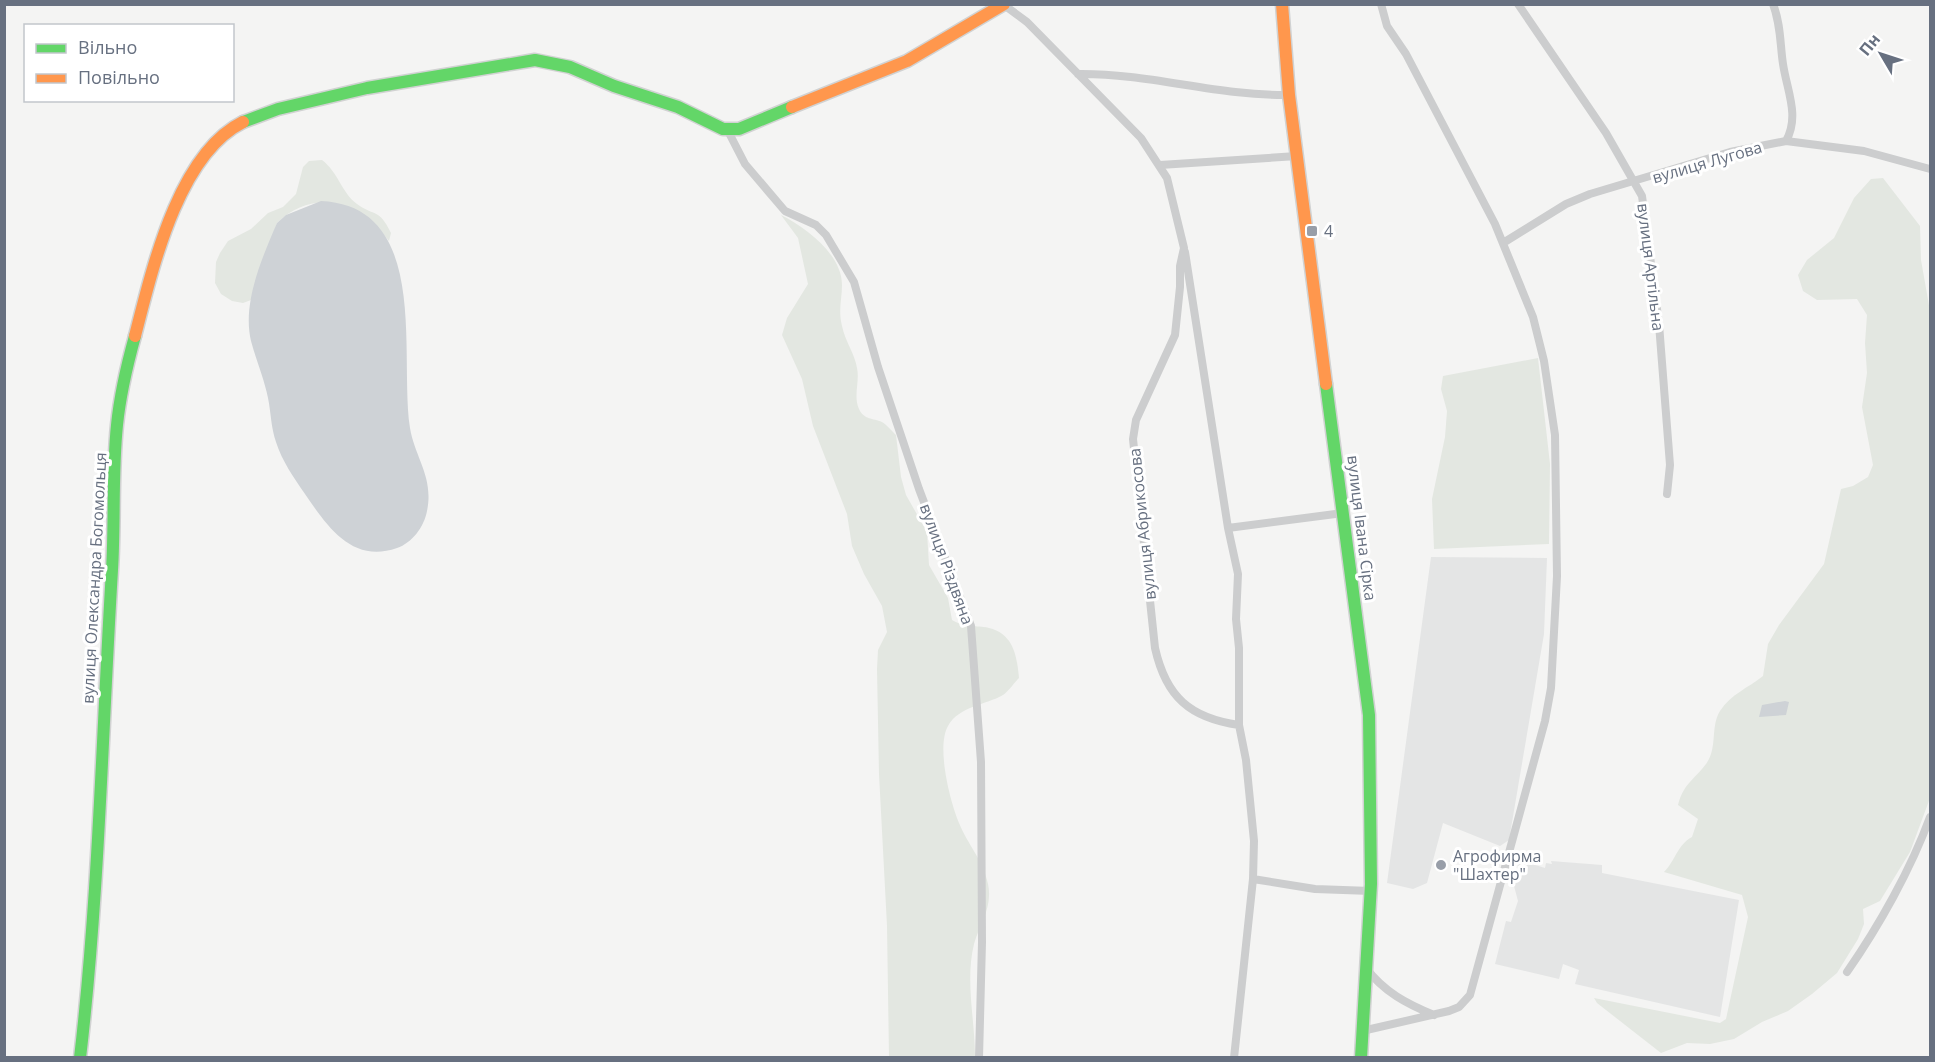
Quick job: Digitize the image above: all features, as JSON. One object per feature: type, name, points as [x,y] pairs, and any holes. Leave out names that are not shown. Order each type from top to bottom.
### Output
[{"type":"street","name":"вулиця Абрикосова","points":[[1004,4],[1027,22],[1141,138],[1167,178],[1184,248],[1228,528],[1238,574],[1236,619],[1239,648],[1239,725],[1250,790],[1254,841],[1253,879],[1234,1058]]},
{"type":"street","points":[[728,131],[763,122],[907,61],[1004,4]]},
{"type":"street","name":"вулиця Івана Сірка","points":[[1281,4],[1289,95],[1369,715],[1371,891],[1361,1058]]},
{"type":"street","points":[[1362,1031],[1434,1016],[1459,1007],[1470,994],[1542,731],[1551,688],[1557,576],[1554,426],[1544,361],[1533,317],[1503,243],[1476,186],[1406,54],[1391,33],[1382,4]]},
{"type":"street","name":"вулиця Артільна","points":[[1518,4],[1606,132],[1614,150],[1635,182],[1647,215],[1648,253],[1659,324],[1670,465],[1667,494]]},
{"type":"street","points":[[1773,4],[1779,21],[1782,62],[1792,106],[1792,130],[1786,141]]},
{"type":"street","name":"вулиця Олександра Богомольця","points":[[80,1058],[94,927],[107,641],[117,490],[117,422],[132,352],[174,212],[186,182],[203,152],[232,128],[280,109],[359,89],[527,60],[556,62],[577,68],[615,86],[651,96],[728,131]]},
{"type":"street","points":[[1078,74],[1132,76],[1232,93],[1289,95]]},
{"type":"street","name":"вулиця Різдвяна","points":[[728,131],[745,164],[785,211],[816,225],[826,235],[854,282],[896,423],[971,626],[981,762],[982,942],[979,1058]]},
{"type":"street","name":"вулиця Лугова","points":[[1503,243],[1566,204],[1590,194],[1730,152],[1786,141],[1864,151],[1930,169]]},
{"type":"street","points":[[1160,165],[1297,156]]},
{"type":"street","name":"вулиця Абрикосова","points":[[1184,248],[1180,266],[1175,335],[1136,420],[1133,439],[1139,517],[1155,648],[1160,669],[1173,692],[1189,709],[1218,722],[1239,725]]},
{"type":"street","points":[[1228,528],[1343,513]]},
{"type":"street","points":[[1847,972],[1873,933],[1918,850],[1930,818]]},
{"type":"street","points":[[1253,879],[1315,889],[1371,891]]},
{"type":"street","points":[[1366,968],[1383,988],[1434,1016]]},
{"type":"shaded area","points":[[322,160],[357,204],[380,216],[391,233],[389,241],[365,217],[351,209],[321,202],[306,205],[277,223],[251,300],[243,303],[232,301],[221,294],[215,283],[216,262],[228,241],[251,229],[268,213],[283,207],[296,194],[303,167],[309,161]]},
{"type":"shaded area","points":[[1883,178],[1920,226],[1921,260],[1930,311],[1930,798],[1910,852],[1880,901],[1863,909],[1864,924],[1858,939],[1837,973],[1788,1011],[1762,1022],[1734,1039],[1710,1044],[1687,1043],[1661,1053],[1597,1003],[1594,998],[1720,1023],[1726,1019],[1748,917],[1742,895],[1664,872],[1683,844],[1692,837],[1698,819],[1678,805],[1686,787],[1710,758],[1715,724],[1720,711],[1734,696],[1763,676],[1768,644],[1779,625],[1824,564],[1841,489],[1853,486],[1868,477],[1873,465],[1862,407],[1867,373],[1865,343],[1867,315],[1857,299],[1817,300],[1803,291],[1798,275],[1807,260],[1834,238],[1854,198],[1871,179]]},
{"type":"shaded area","points":[[321,201],[356,209],[380,228],[395,256],[403,289],[410,428],[426,478],[427,511],[423,523],[412,538],[402,546],[381,552],[367,551],[342,539],[322,518],[293,476],[274,437],[266,391],[251,341],[249,311],[251,296],[277,223],[286,215]]},
{"type":"shaded area","points":[[781,215],[811,234],[829,252],[836,263],[842,285],[840,310],[842,326],[857,368],[857,404],[863,415],[882,422],[896,435],[901,477],[906,495],[927,532],[929,565],[948,598],[952,620],[963,625],[989,628],[1004,635],[1013,647],[1017,662],[1019,678],[1003,695],[966,710],[953,719],[948,726],[943,747],[948,788],[955,813],[983,867],[989,892],[987,908],[971,958],[970,986],[975,1057],[889,1057],[887,926],[879,774],[877,669],[878,650],[887,632],[882,606],[852,546],[847,514],[813,426],[802,379],[782,335],[787,318],[808,284],[798,238]]},
{"type":"shaded area","points":[[1538,358],[1550,464],[1549,544],[1434,549],[1432,499],[1445,437],[1447,411],[1441,389],[1443,376]]},
{"type":"shaded area","points":[[1431,557],[1547,558],[1544,634],[1509,840],[1500,846],[1443,823],[1427,883],[1413,889],[1387,883]]},
{"type":"shaded area","points":[[1789,702],[1786,715],[1759,717],[1762,705]]},
{"type":"shaded area","points":[[1519,860],[1545,868],[1546,863],[1552,864],[1551,861],[1602,865],[1602,873],[1739,900],[1720,1017],[1575,984],[1579,970],[1563,964],[1559,979],[1495,964],[1506,921],[1511,922],[1518,901],[1514,886]]},
{"type":"traffic: fast","points":[[243,122],[278,109],[367,88],[535,60],[570,67],[614,86],[678,107],[723,129],[739,129],[792,107]]},
{"type":"traffic: fast","points":[[80,1058],[92,936],[99,814],[113,552],[115,443],[122,391],[135,336]]},
{"type":"traffic: fast","points":[[1326,384],[1369,715],[1371,884],[1361,1058]]},
{"type":"traffic: slow","points":[[792,107],[907,61],[1004,4]]},
{"type":"traffic: slow","points":[[1282,4],[1289,95],[1326,384]]},
{"type":"traffic: slow","points":[[135,336],[160,248],[185,186],[201,160],[220,138],[243,122]]},
{"type":"place","name":"4","points":[[1312,231]]},
{"type":"place","name":"Агрофирма \"Шахтер\"","points":[[1441,865]]}]
